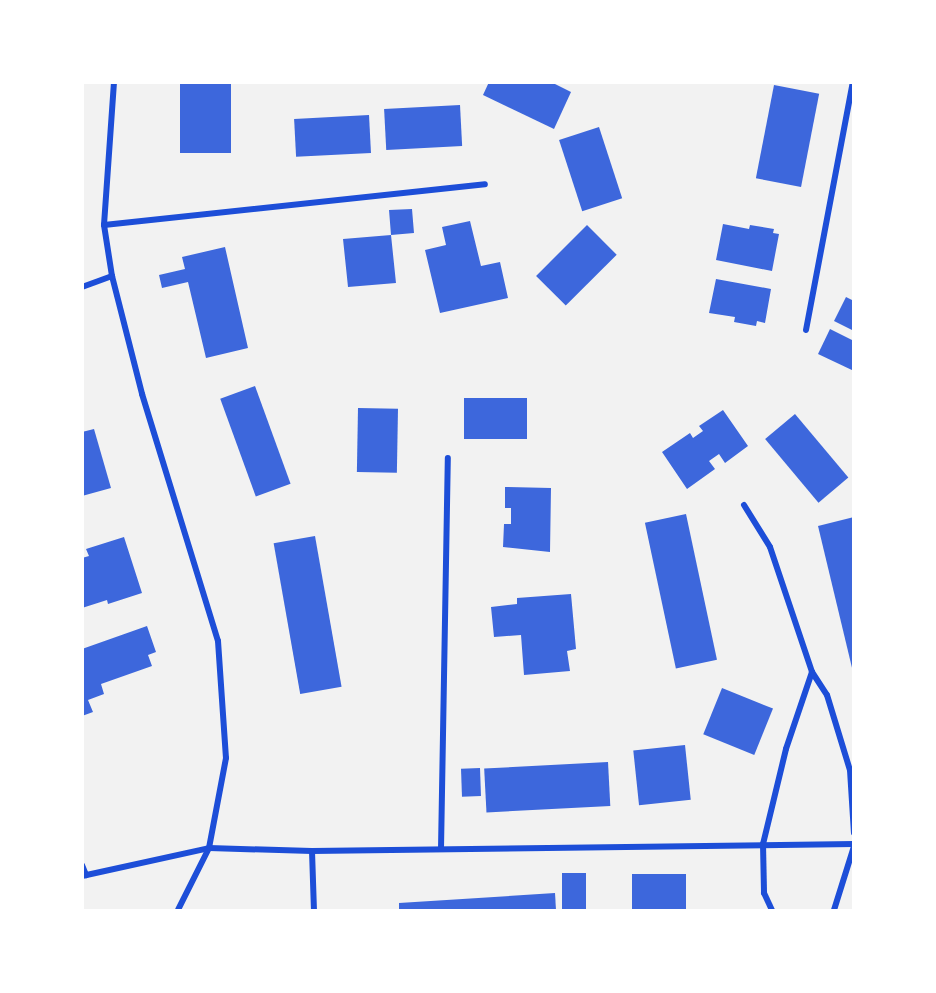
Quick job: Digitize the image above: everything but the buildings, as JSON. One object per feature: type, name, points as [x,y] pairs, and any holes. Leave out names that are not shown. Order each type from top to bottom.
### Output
[{"type":"street","points":[[114,82],[104,225],[112,276],[142,394],[218,641],[226,758],[209,848],[178,910]]},
{"type":"street","points":[[806,330],[853,82]]},
{"type":"street","points":[[104,225],[485,184]]},
{"type":"street","points":[[82,286],[112,276]]},
{"type":"street","points":[[441,849],[448,458]]},
{"type":"street","points":[[744,505],[770,547],[812,672],[827,695],[850,770],[854,833]]},
{"type":"street","points":[[772,910],[764,893],[763,844],[786,749],[812,672]]},
{"type":"street","points":[[82,865],[84,875],[209,848],[312,851],[763,844],[854,845],[834,910]]},
{"type":"street","points":[[312,851],[314,910]]}]
